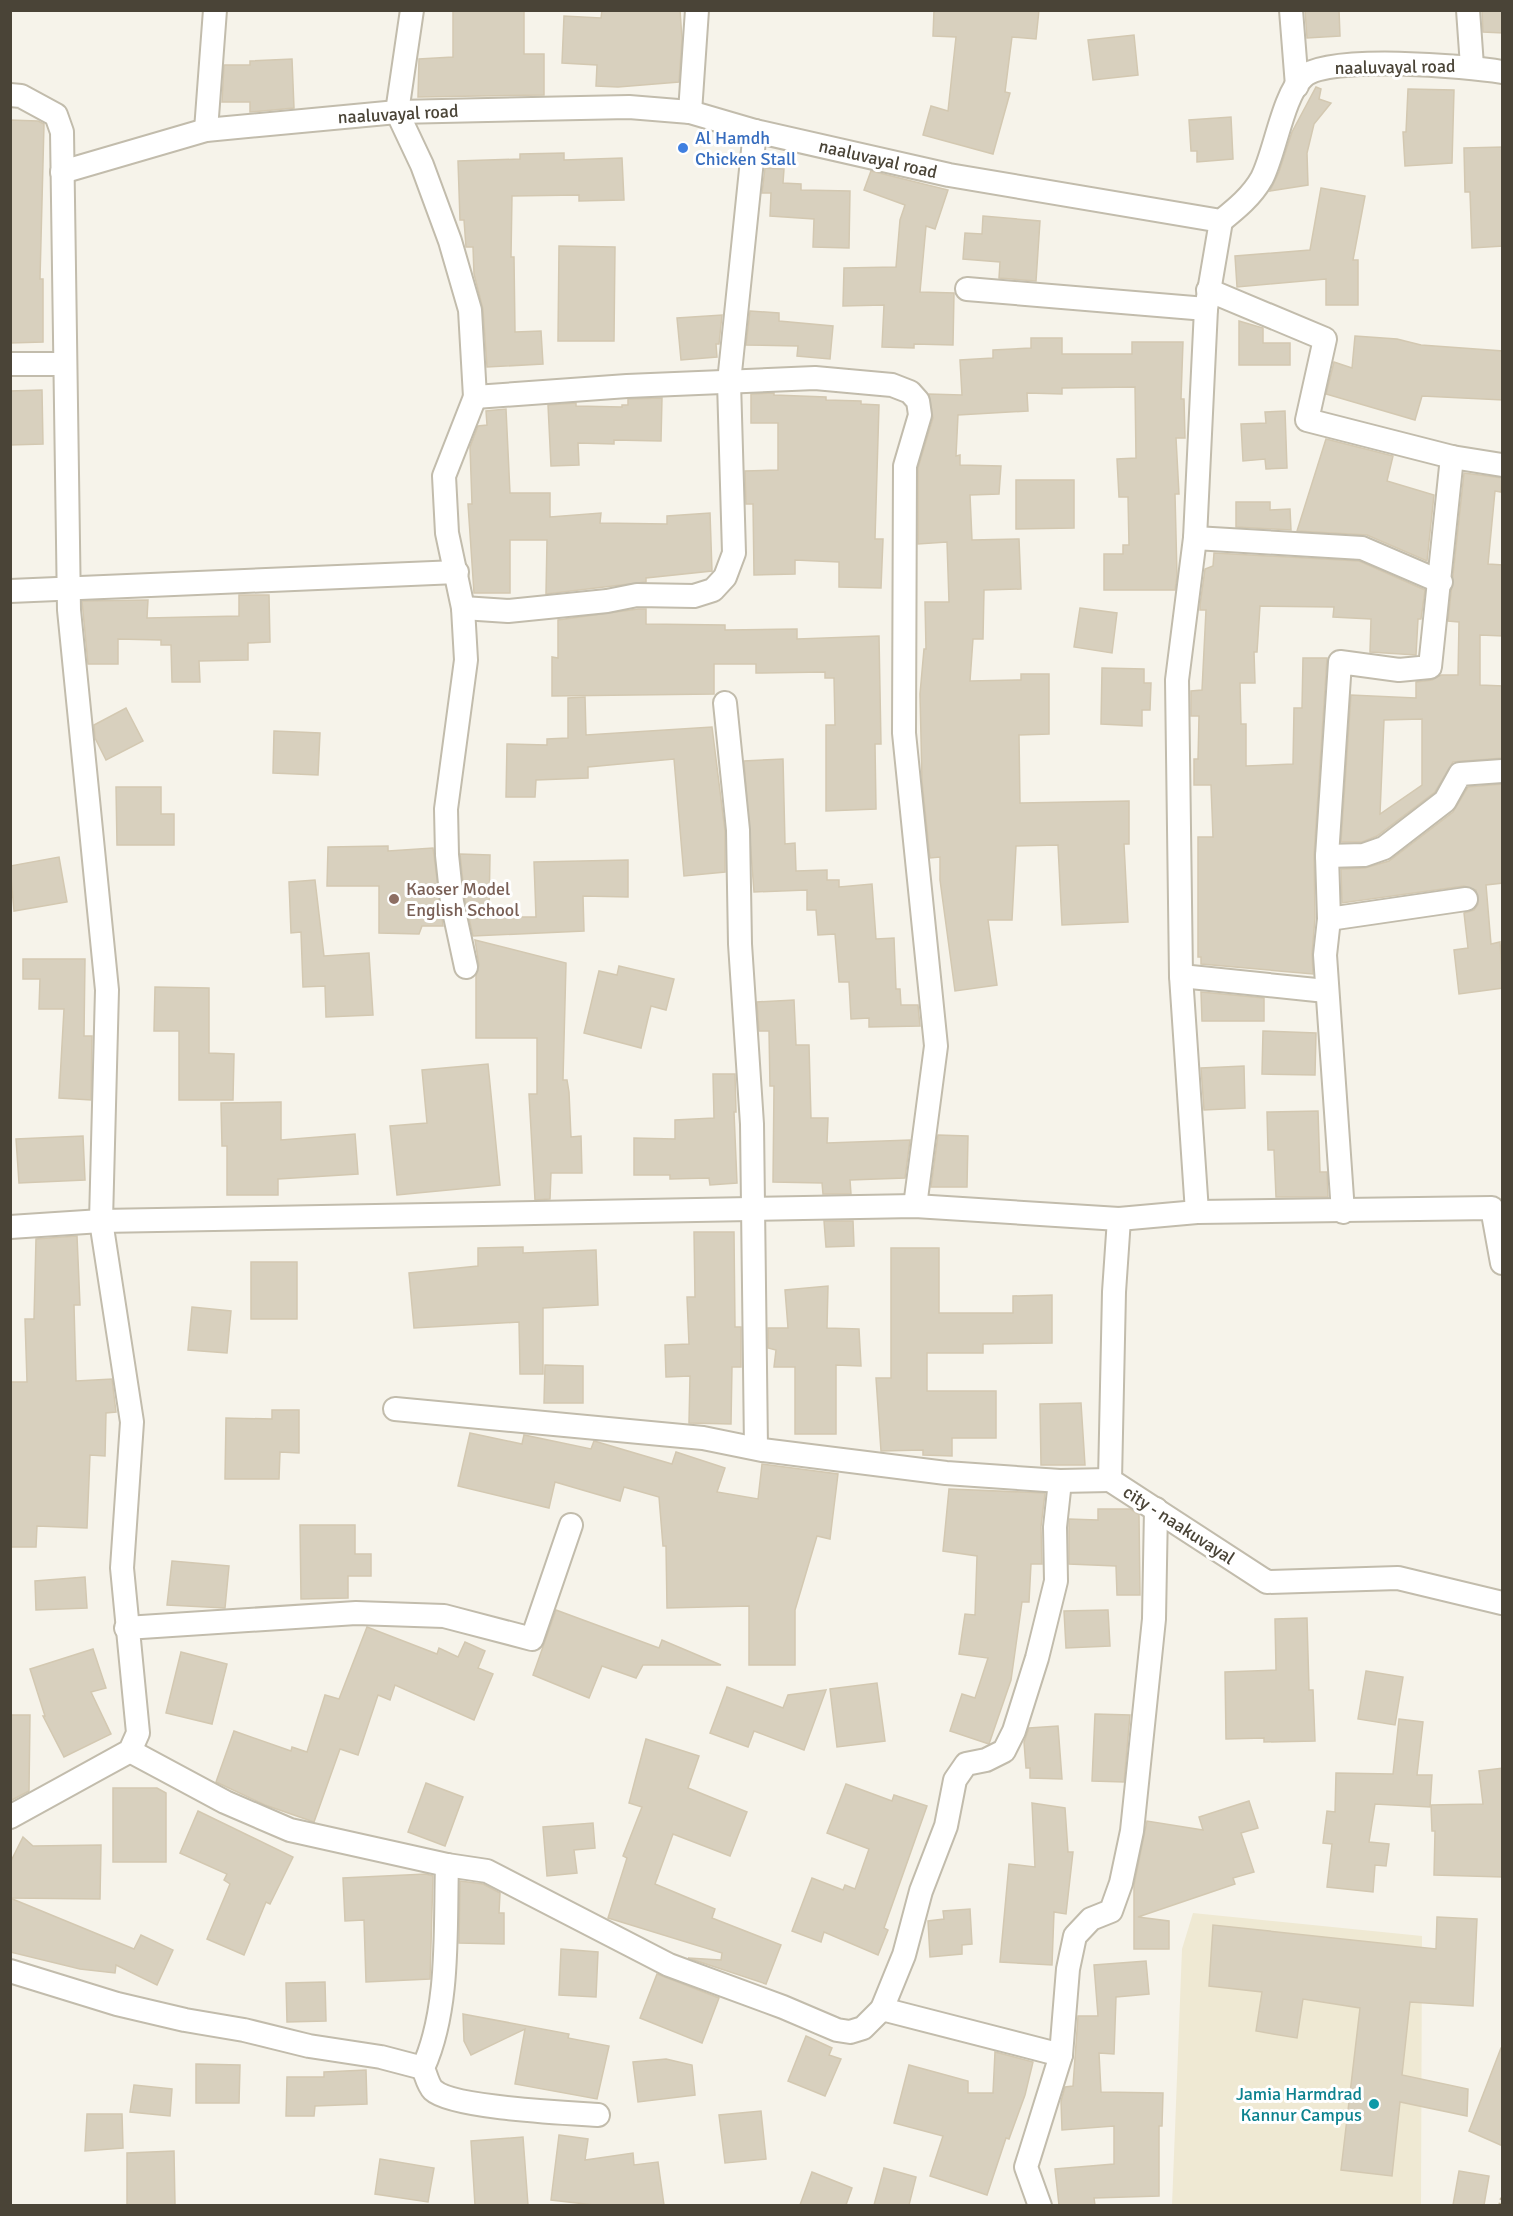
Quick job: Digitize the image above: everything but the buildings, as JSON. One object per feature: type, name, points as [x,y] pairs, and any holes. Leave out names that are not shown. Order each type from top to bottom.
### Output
[{"type":"street","points":[[206,130],[215,10]]},
{"type":"street","points":[[412,10],[397,111],[426,176],[450,241],[470,310],[475,397],[444,476],[447,533],[463,608],[466,660],[446,809],[452,902],[466,967]]},
{"type":"street","points":[[690,111],[697,10]]},
{"type":"street","points":[[1197,1212],[1181,976],[1177,680],[1195,538],[1207,300],[1221,221],[1239,207],[1262,179],[1297,86],[1291,10]]},
{"type":"street","points":[[1468,10],[1472,66]]},
{"type":"street","name":"naaluvayal road","points":[[1297,86],[1304,76],[1335,65],[1472,66],[1503,72]]},
{"type":"street","points":[[10,95],[21,96],[56,115],[62,132],[69,590],[107,990],[101,1221],[132,1422],[122,1568],[126,1628],[138,1732],[130,1751],[10,1818]]},
{"type":"street","name":"naaluvayal road","points":[[63,172],[206,130],[397,111],[629,107],[690,111],[755,131],[949,175],[1221,221]]},
{"type":"street","points":[[463,608],[508,610],[607,601],[637,595],[694,596],[713,590],[725,577],[734,553],[729,382],[755,131]]},
{"type":"street","points":[[967,289],[1207,300],[1325,339],[1307,420],[1452,457],[1503,465]]},
{"type":"street","points":[[10,364],[65,364]]},
{"type":"street","points":[[475,397],[627,386],[815,378],[884,384],[910,392],[918,401],[920,415],[905,466],[904,733],[936,1046],[915,1206]]},
{"type":"street","points":[[1343,1212],[1326,991],[1329,919],[1327,856],[1340,662],[1399,670],[1430,667],[1441,582],[1452,457]]},
{"type":"street","points":[[1195,538],[1362,548],[1441,582]]},
{"type":"street","points":[[10,591],[457,573]]},
{"type":"street","points":[[725,703],[738,830],[740,944],[752,1124],[756,1448]]},
{"type":"street","points":[[1327,856],[1364,855],[1384,848],[1445,801],[1460,774],[1503,771]]},
{"type":"street","points":[[1329,919],[1466,899]]},
{"type":"street","points":[[1181,976],[1326,991]]},
{"type":"street","points":[[10,1227],[101,1221],[915,1206],[1119,1219],[1197,1212],[1343,1212],[1497,1204],[1503,1263]]},
{"type":"street","name":"city - naakuvayal","points":[[1119,1219],[1114,1292],[1110,1480],[1267,1582],[1398,1578],[1503,1603]]},
{"type":"street","points":[[395,1410],[614,1428],[704,1438],[756,1448],[895,1468],[1060,1481],[1110,1480]]},
{"type":"street","points":[[130,1751],[225,1802],[290,1830],[447,1865],[487,1871],[669,1965],[783,2007],[837,2030],[850,2032],[863,2028],[882,2009],[904,1955],[921,1891],[946,1826],[955,1780],[966,1764],[986,1760],[1004,1751],[1014,1731],[1037,1658],[1056,1581],[1055,1527],[1060,1481]]},
{"type":"street","points":[[1040,2205],[1026,2167],[1061,2055],[1068,1969],[1076,1936],[1091,1918],[1111,1911],[1121,1883],[1132,1831],[1154,1619],[1156,1509]]},
{"type":"street","points":[[126,1628],[356,1613],[444,1616],[532,1639],[571,1525]]},
{"type":"street","points":[[447,1865],[441,1994],[430,2053],[423,2068],[432,2089],[444,2097],[544,2111],[598,2115]]},
{"type":"street","points":[[10,1971],[117,2004],[185,2020],[244,2030],[309,2046],[381,2057],[423,2068]]},
{"type":"street","points":[[882,2009],[1061,2055]]},
{"type":"path","points":[[1500,2205],[1503,2198]]},
{"type":"shaded area","points":[[1193,1913],[1422,1936],[1421,2205],[1172,2206],[1182,1949]]},
{"type":"place","name":"Al Hamdh Chicken Stall","points":[[683,148]]},
{"type":"place","name":"Kaoser Model English School","points":[[394,899]]},
{"type":"place","name":"Jamia Harmdrad Kannur Campus","points":[[1374,2104]]}]
